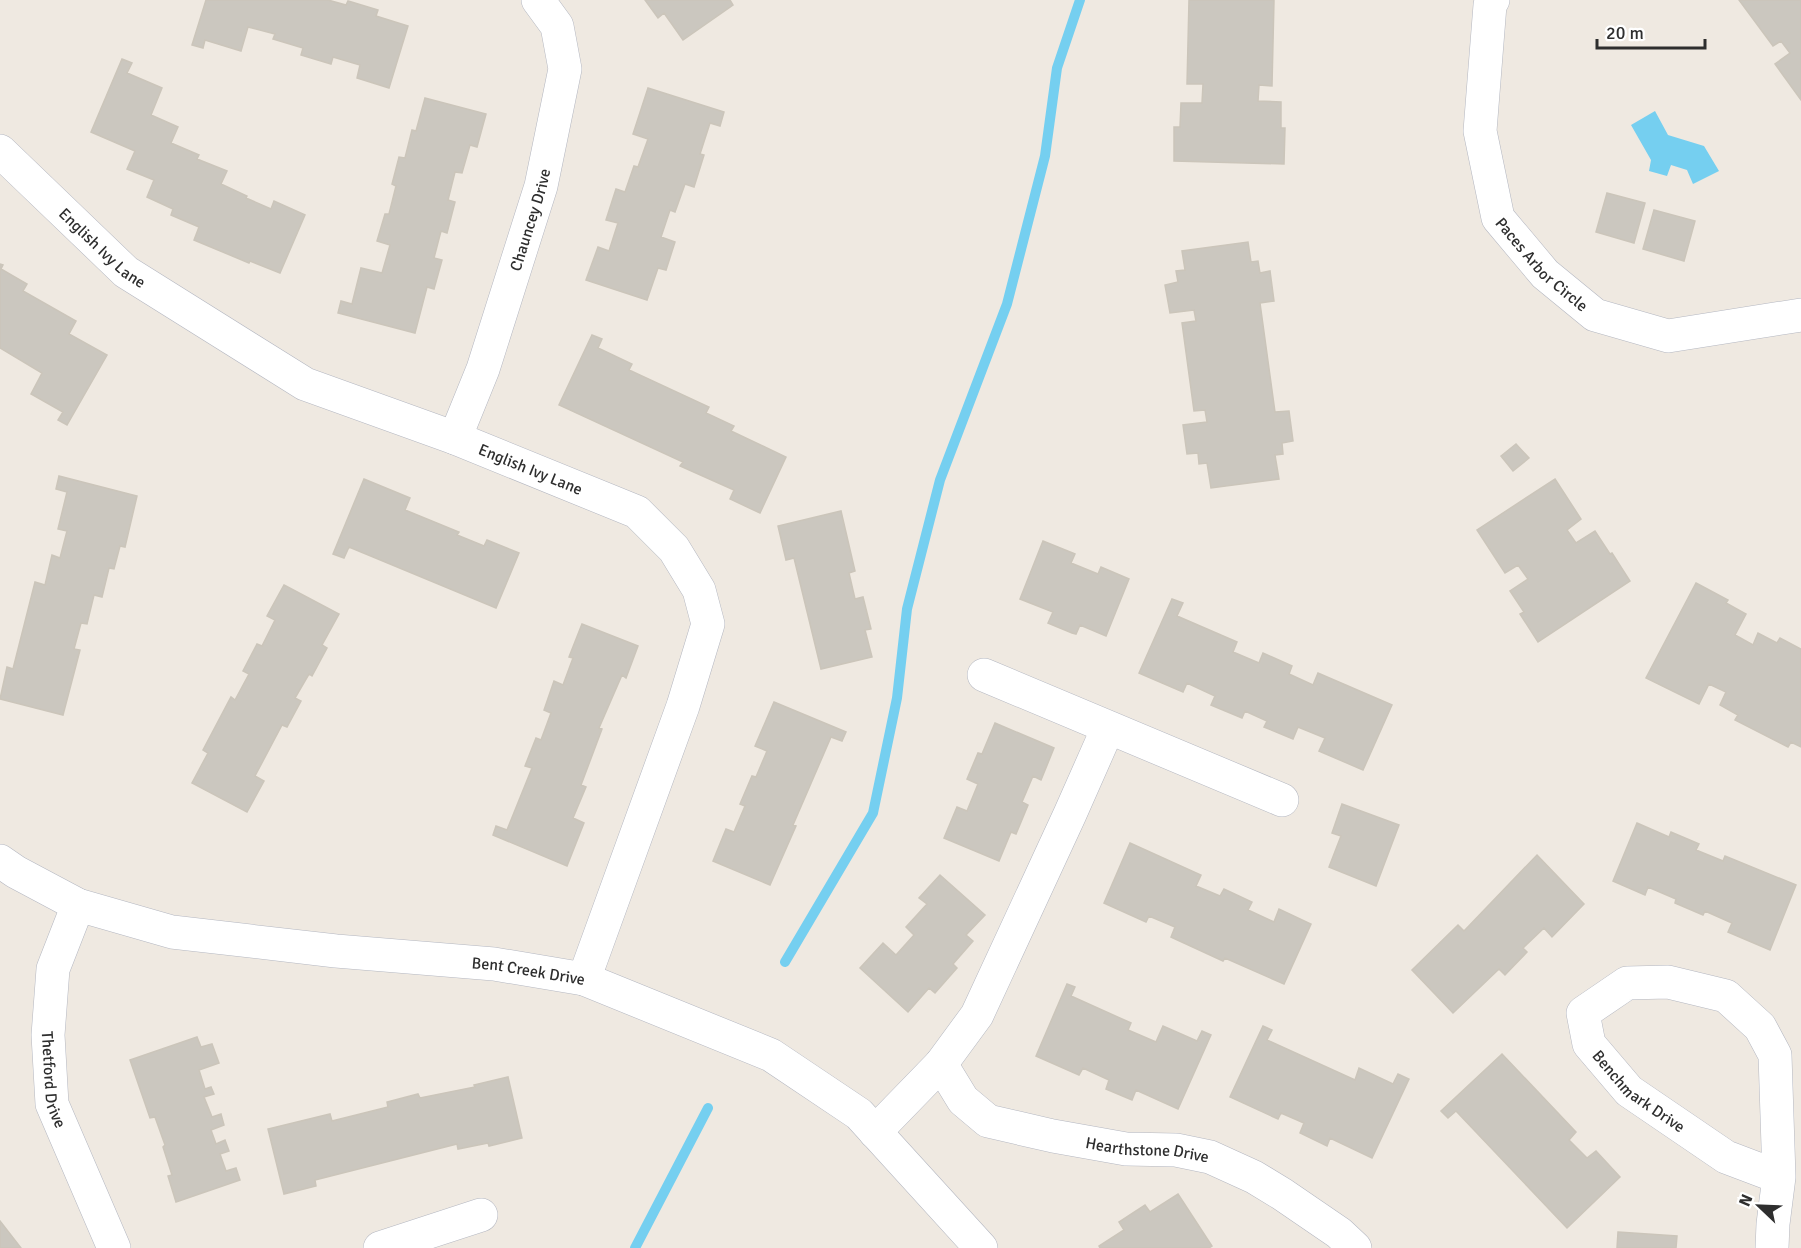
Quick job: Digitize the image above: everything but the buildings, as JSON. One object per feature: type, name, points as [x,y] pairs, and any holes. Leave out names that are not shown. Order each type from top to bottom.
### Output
[{"type":"street","name":"Chauncey Drive","points":[[455,438],[483,369],[541,186],[565,69],[557,26],[538,0]]},
{"type":"street","name":"Paces Arbor Circle","points":[[1493,0],[1490,5],[1480,131],[1498,218],[1545,274],[1595,315],[1668,336],[1801,315]]},
{"type":"street","name":"English Ivy Lane","points":[[0,151],[126,272],[305,384],[455,438],[637,512],[674,549],[699,590],[708,624],[683,706],[584,978]]},
{"type":"street","points":[[984,675],[1282,800]]},
{"type":"street","points":[[875,1132],[941,1064],[977,1015],[1108,728]]},
{"type":"street","name":"Bent Creek Drive","points":[[0,861],[78,905],[172,932],[336,951],[494,964],[584,978],[771,1055],[859,1114],[981,1248]]},
{"type":"street","name":"Thetford Drive","points":[[78,905],[53,969],[48,1035],[52,1104],[114,1248]]},
{"type":"street","name":"Benchmark Drive","points":[[1772,1248],[1779,1177],[1775,1055],[1760,1027],[1726,996],[1668,982],[1627,983],[1583,1013],[1589,1044],[1629,1091],[1726,1157],[1779,1177]]},
{"type":"street","name":"Hearthstone Drive","points":[[941,1064],[963,1100],[988,1121],[1126,1149],[1176,1150],[1210,1157],[1254,1177],[1282,1194],[1338,1233],[1355,1248]]},
{"type":"street","points":[[380,1248],[481,1215]]},
{"type":"water","points":[[1655,111],[1668,135],[1704,146],[1719,171],[1693,184],[1687,170],[1671,165],[1667,176],[1649,171],[1651,160],[1631,125]]},
{"type":"waterway","points":[[785,962],[873,813],[897,698],[907,609],[940,480],[1007,304],[1045,156],[1057,68],[1080,0]]},
{"type":"waterway","points":[[635,1248],[708,1108]]}]
